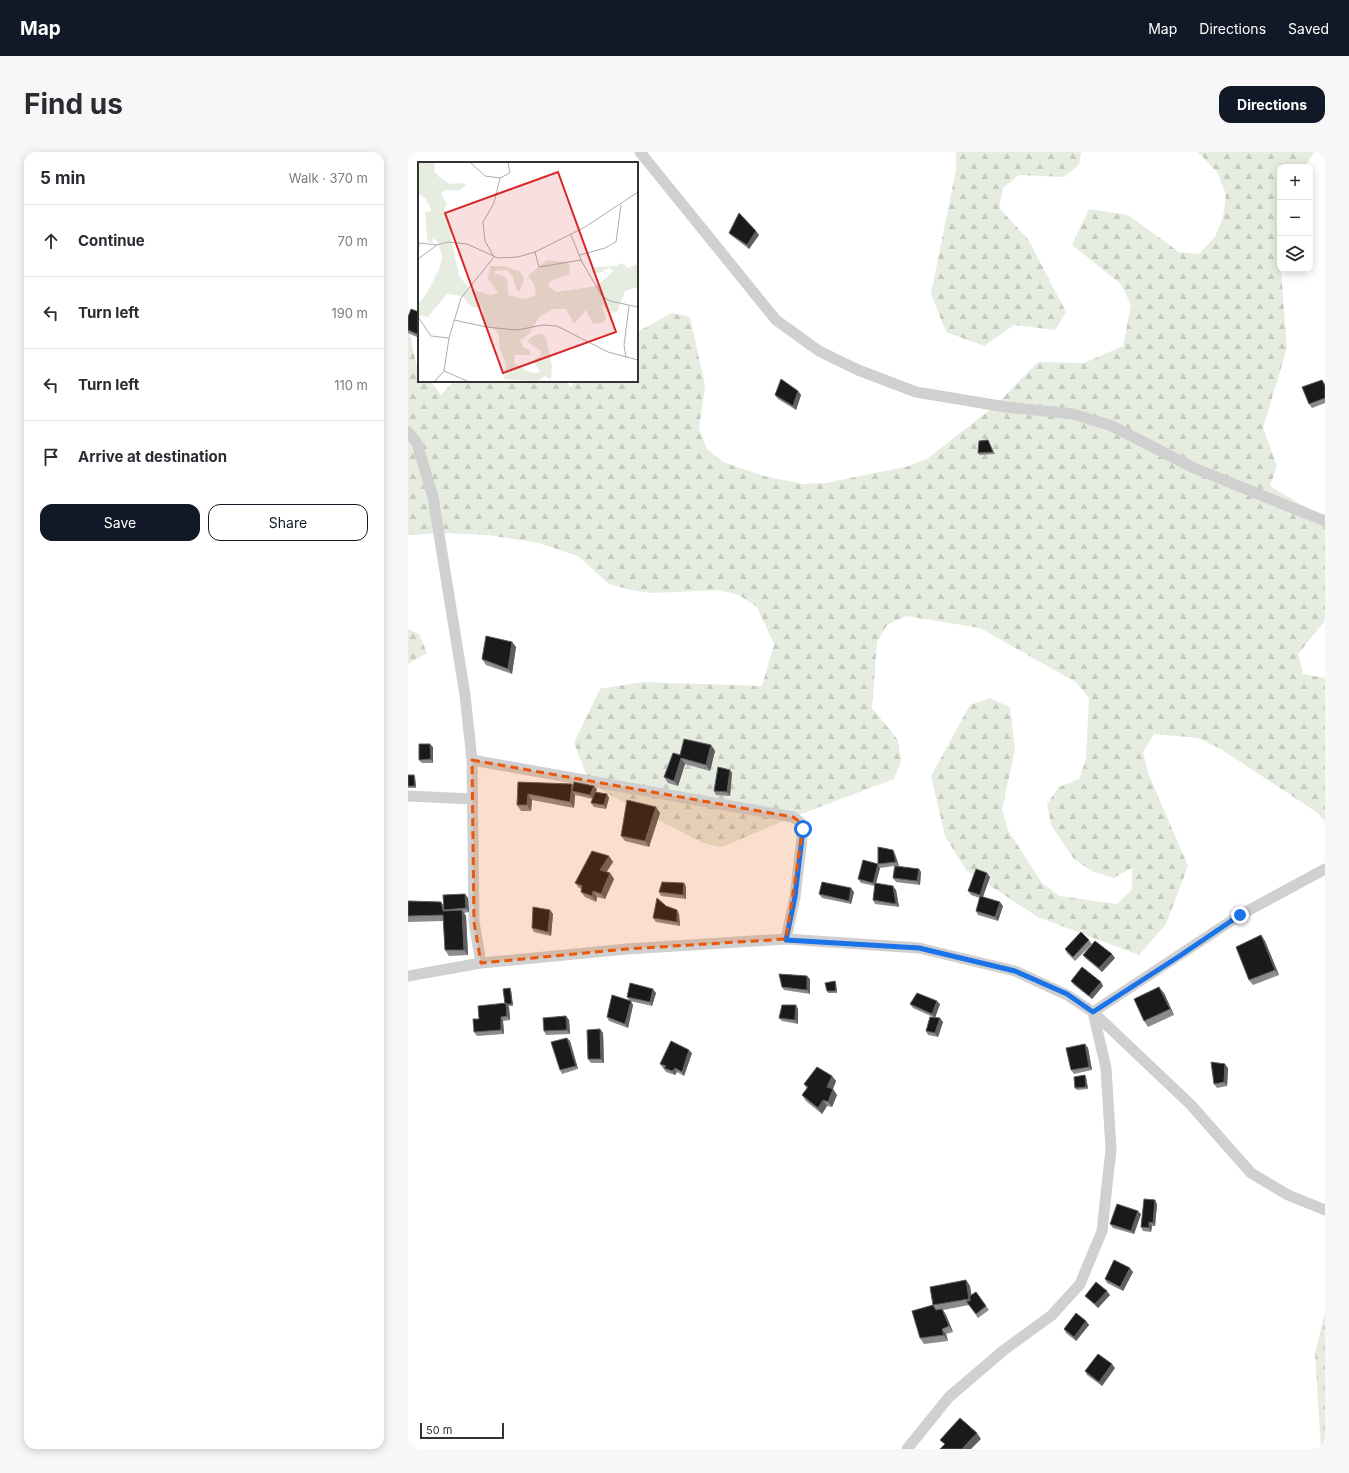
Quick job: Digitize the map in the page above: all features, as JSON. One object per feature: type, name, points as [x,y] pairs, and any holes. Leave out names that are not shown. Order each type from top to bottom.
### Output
[{"type":"street","points":[[640,152],[776,320],[819,351],[858,370],[916,392],[1006,407],[1073,414],[1112,426],[1194,468],[1325,520]]},
{"type":"street","points":[[408,432],[417,443],[433,498],[465,695],[472,760],[474,922],[481,963]]},
{"type":"street","points":[[472,760],[793,817],[800,822],[803,829],[795,897],[786,940]]},
{"type":"street","points":[[408,796],[472,799]]},
{"type":"street","points":[[1093,1012],[1240,915],[1325,869]]},
{"type":"street","points":[[408,976],[481,963],[627,949],[786,940],[919,948],[1015,971],[1067,994],[1093,1012],[1191,1105],[1251,1173],[1288,1195],[1325,1210]]},
{"type":"street","points":[[907,1449],[949,1397],[1004,1350],[1052,1315],[1080,1284],[1102,1231],[1111,1149],[1106,1068],[1093,1012]]},
{"type":"highlighted area","points":[[472,760],[793,817],[800,822],[803,829],[786,939],[627,949],[481,963],[474,922]]},
{"type":"green space","points":[[956,152],[1081,152],[1079,165],[1064,177],[1019,175],[1003,188],[999,208],[1028,239],[1066,312],[1055,330],[1014,325],[984,346],[946,332],[931,294],[956,170]]},
{"type":"green space","points":[[1198,152],[1314,152],[1307,164],[1277,164],[1277,272],[1281,272],[1287,348],[1263,428],[1277,466],[1270,486],[1325,519],[1325,619],[1298,654],[1303,674],[1325,678],[1325,821],[1315,811],[1219,748],[1198,738],[1154,734],[1143,752],[1148,773],[1188,866],[1166,924],[1139,955],[1038,917],[966,870],[945,836],[931,776],[970,705],[990,698],[1010,707],[1015,749],[1002,810],[1008,830],[1042,883],[1059,896],[1117,904],[1132,889],[1132,868],[1113,878],[1092,871],[1074,859],[1051,825],[1047,804],[1059,787],[1079,779],[1086,759],[1089,698],[1076,682],[980,628],[906,616],[887,625],[877,642],[872,708],[898,740],[901,761],[894,779],[793,817],[722,847],[703,843],[608,794],[589,781],[574,743],[600,689],[642,682],[762,686],[774,644],[757,607],[739,595],[719,590],[652,593],[631,590],[609,584],[578,556],[539,543],[488,535],[446,533],[408,535],[408,325],[416,364],[418,366],[418,382],[431,382],[441,395],[453,382],[568,382],[570,387],[575,382],[638,382],[638,331],[672,313],[690,317],[705,386],[699,429],[707,449],[723,462],[764,476],[803,484],[826,483],[909,466],[928,458],[996,405],[1038,362],[1084,363],[1123,346],[1131,305],[1121,284],[1072,245],[1089,209],[1128,215],[1179,252],[1199,254],[1215,237],[1223,217],[1226,194],[1217,172]]},
{"type":"green space","points":[[408,629],[419,634],[427,653],[408,664]]},
{"type":"green space","points":[[1325,1313],[1325,1449],[1321,1449],[1315,1353]]},
{"type":"building","points":[[739,213],[756,231],[747,245],[729,233]]},
{"type":"building","points":[[411,309],[418,312],[418,335],[408,330],[408,317]]},
{"type":"building","points":[[781,379],[798,391],[793,406],[775,395]]},
{"type":"building","points":[[1322,380],[1325,386],[1325,398],[1309,404],[1302,387]]},
{"type":"building","points":[[988,440],[993,452],[978,453],[979,441]]},
{"type":"building","points":[[486,636],[512,642],[508,669],[482,659]]},
{"type":"building","points":[[684,739],[711,745],[706,765],[681,758],[674,781],[664,777],[673,753],[680,755]]},
{"type":"building","points":[[419,744],[430,744],[431,759],[419,760]]},
{"type":"building","points":[[718,767],[730,770],[727,792],[714,791]]},
{"type":"building","points":[[408,775],[414,775],[415,786],[408,786]]},
{"type":"building","points":[[518,782],[572,784],[570,802],[528,794],[527,805],[517,805]]},
{"type":"building","points":[[574,782],[594,786],[590,795],[572,791]]},
{"type":"building","points":[[595,792],[607,794],[604,805],[591,803]]},
{"type":"building","points":[[627,800],[656,807],[645,841],[621,836]]},
{"type":"building","points":[[878,847],[893,850],[896,862],[878,864]]},
{"type":"building","points":[[592,851],[609,856],[600,870],[610,873],[601,894],[593,891],[592,896],[581,892],[582,886],[575,883]]},
{"type":"building","points":[[863,860],[878,864],[873,883],[858,879]]},
{"type":"building","points":[[895,866],[919,869],[917,881],[893,878]]},
{"type":"building","points":[[976,869],[987,873],[980,895],[968,891]]},
{"type":"building","points":[[662,882],[684,883],[683,895],[659,892]]},
{"type":"building","points":[[822,882],[851,888],[849,901],[819,894]]},
{"type":"building","points":[[875,883],[893,886],[896,904],[873,900]]},
{"type":"building","points":[[465,894],[466,908],[444,910],[443,895]]},
{"type":"building","points":[[980,896],[1000,902],[995,917],[976,911]]},
{"type":"building","points":[[657,898],[666,906],[677,910],[677,922],[653,918]]},
{"type":"building","points":[[408,901],[441,902],[443,911],[462,910],[464,950],[445,950],[443,915],[408,916]]},
{"type":"building","points":[[533,907],[550,910],[548,932],[532,928]]},
{"type":"building","points":[[1081,932],[1089,940],[1073,957],[1065,949]]},
{"type":"building","points":[[1261,935],[1275,970],[1249,980],[1236,947]]},
{"type":"building","points":[[1095,941],[1112,954],[1099,968],[1083,955]]},
{"type":"building","points":[[1082,967],[1101,982],[1089,996],[1071,981]]},
{"type":"building","points":[[779,974],[807,976],[807,990],[782,987]]},
{"type":"building","points":[[835,981],[836,991],[827,991],[825,983]]},
{"type":"building","points":[[630,983],[653,989],[650,1002],[627,997]]},
{"type":"building","points":[[1159,987],[1170,1009],[1144,1021],[1134,999]]},
{"type":"building","points":[[510,988],[512,1004],[505,1004],[503,989]]},
{"type":"building","points":[[917,993],[937,1001],[932,1014],[910,1004]]},
{"type":"building","points":[[612,995],[631,1001],[625,1024],[607,1017]]},
{"type":"building","points":[[506,1003],[507,1016],[501,1017],[501,1030],[474,1032],[473,1019],[479,1019],[478,1006]]},
{"type":"building","points":[[782,1005],[796,1005],[795,1020],[779,1018]]},
{"type":"building","points":[[566,1016],[567,1030],[544,1031],[543,1018]]},
{"type":"building","points":[[930,1017],[940,1018],[935,1033],[926,1031]]},
{"type":"building","points":[[600,1029],[601,1059],[588,1059],[587,1030]]},
{"type":"building","points":[[567,1038],[576,1066],[560,1070],[551,1042]]},
{"type":"building","points":[[671,1041],[689,1050],[682,1072],[675,1068],[672,1071],[664,1068],[666,1066],[660,1064]]},
{"type":"building","points":[[1085,1044],[1089,1067],[1071,1070],[1066,1048]]},
{"type":"building","points":[[1211,1062],[1225,1064],[1224,1082],[1214,1084]]},
{"type":"building","points":[[817,1067],[832,1076],[827,1087],[833,1089],[828,1102],[823,1100],[818,1108],[802,1095],[808,1087],[804,1084]]},
{"type":"building","points":[[1085,1075],[1086,1087],[1075,1088],[1074,1077]]},
{"type":"building","points":[[1144,1199],[1155,1200],[1153,1223],[1149,1222],[1149,1228],[1141,1227]]},
{"type":"building","points":[[1117,1204],[1138,1211],[1131,1231],[1110,1224]]},
{"type":"building","points":[[1114,1260],[1130,1268],[1120,1287],[1105,1279]]},
{"type":"building","points":[[966,1280],[969,1299],[933,1305],[930,1287]]},
{"type":"building","points":[[1096,1282],[1107,1291],[1095,1304],[1085,1296]]},
{"type":"building","points":[[976,1292],[986,1306],[976,1314],[966,1301],[970,1301],[970,1296]]},
{"type":"building","points":[[933,1305],[936,1310],[942,1309],[949,1326],[942,1329],[944,1335],[920,1338],[912,1311]]},
{"type":"building","points":[[1076,1313],[1086,1321],[1074,1337],[1064,1329]]},
{"type":"building","points":[[1098,1354],[1112,1364],[1099,1382],[1085,1371]]},
{"type":"building","points":[[960,1418],[977,1433],[962,1449],[940,1449],[945,1444],[940,1440]]},
{"type":"route","points":[[803,829],[795,897],[786,940],[919,948],[1015,971],[1067,994],[1093,1012],[1240,915]]}]
